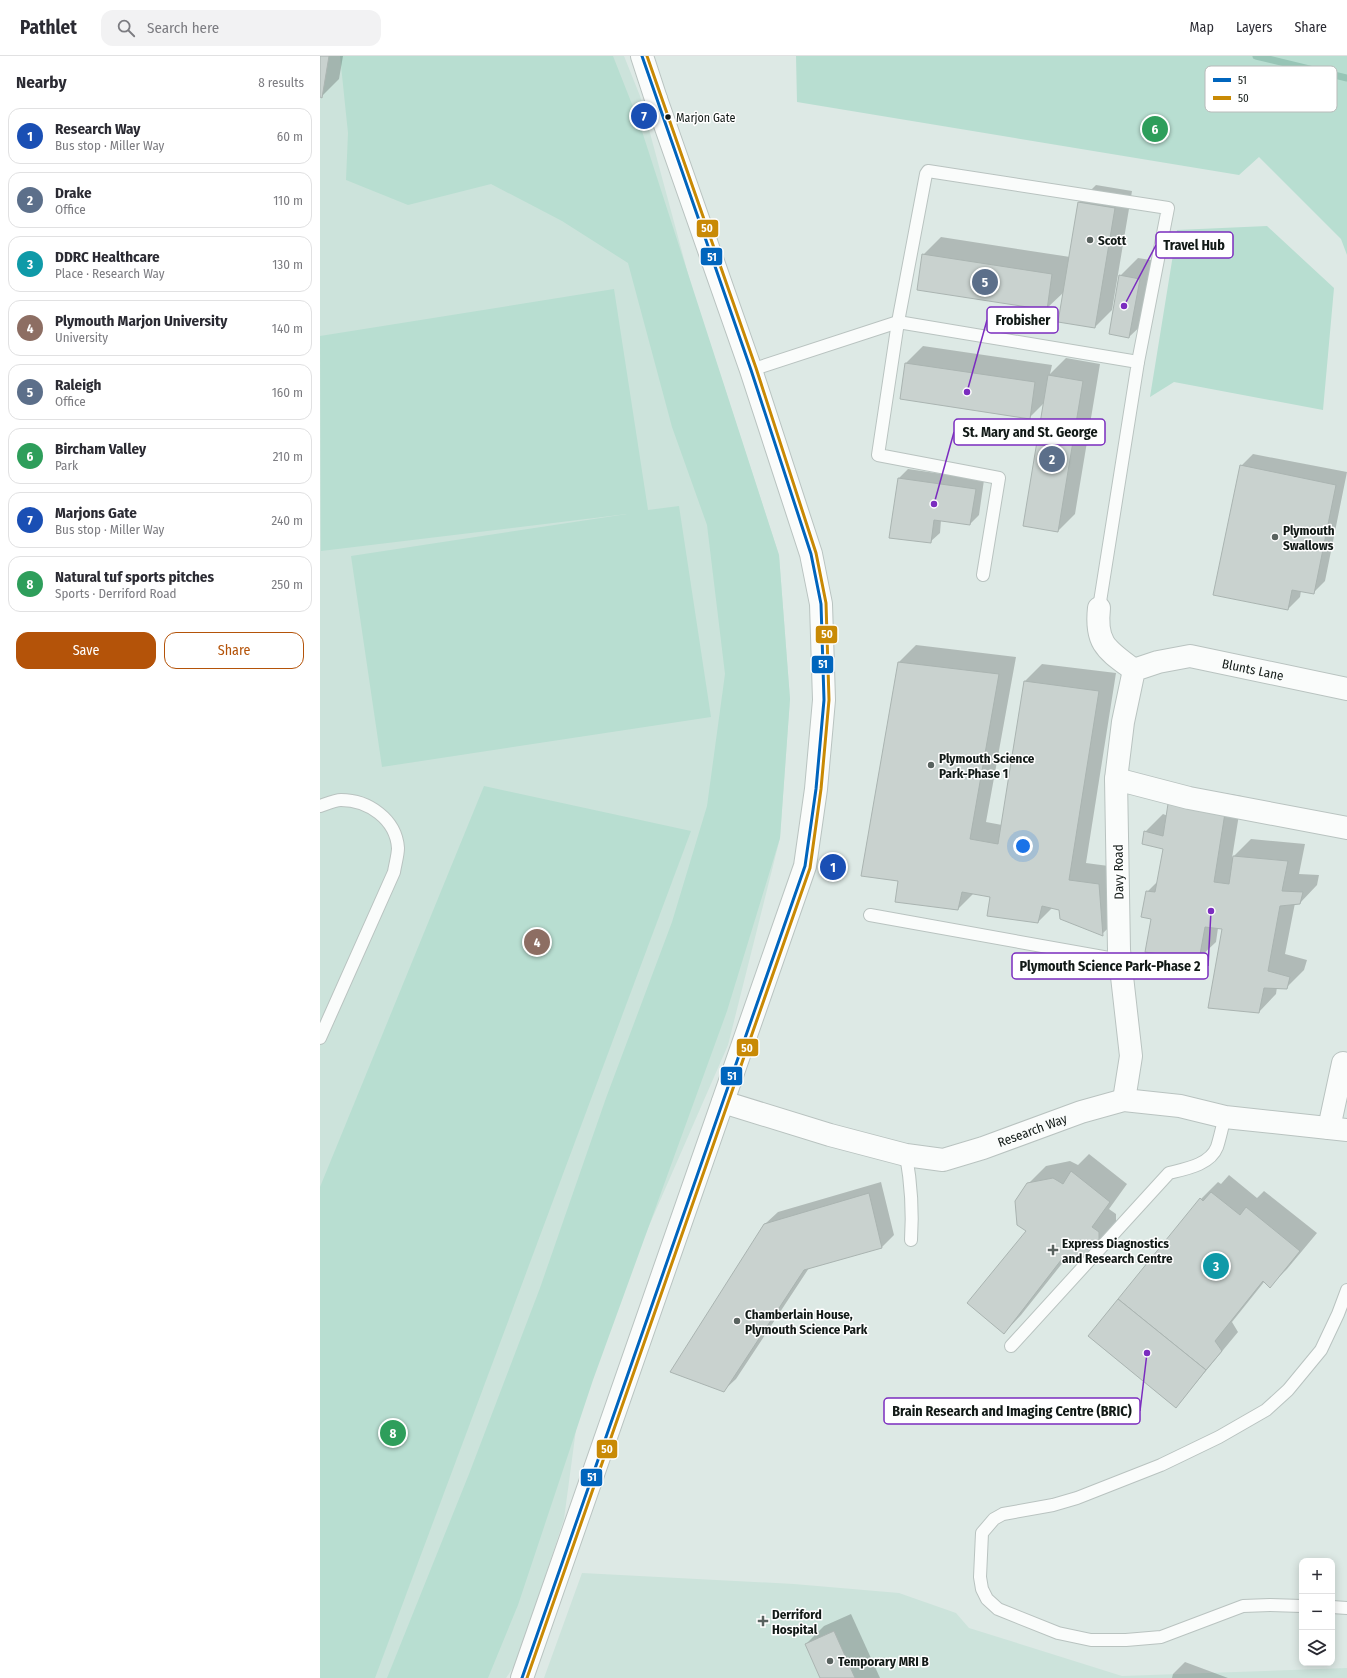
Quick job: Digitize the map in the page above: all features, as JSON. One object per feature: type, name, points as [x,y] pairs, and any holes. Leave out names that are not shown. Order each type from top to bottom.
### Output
[{"type":"street","points":[[522,1678],[805,866],[816,789],[824,700],[821,604],[811,554],[751,370],[642,56]]},
{"type":"street","points":[[1099,608],[1098,630],[1102,642],[1112,654],[1134,670]]},
{"type":"street","name":"Blunts Lane","points":[[1134,670],[1158,662],[1190,656],[1347,689]]},
{"type":"street","name":"Davy Road","points":[[1124,1100],[1131,1056],[1120,960],[1116,779],[1123,722],[1134,670]]},
{"type":"street","points":[[1116,779],[1189,798],[1347,828]]},
{"type":"street","points":[[1338,1129],[1343,1063]]},
{"type":"street","name":"Research Way","points":[[723,1102],[830,1135],[906,1155],[943,1160],[983,1148],[1081,1112],[1124,1100],[1180,1106],[1225,1117],[1338,1129]]},
{"type":"lane","points":[[983,575],[999,478],[878,456],[898,322],[926,174],[928,171],[1168,208],[1138,362],[1099,608]]},
{"type":"lane","points":[[751,370],[898,322],[1138,362]]},
{"type":"lane","points":[[320,806],[340,800],[370,806],[384,817],[393,830],[398,848],[394,872],[320,1038]]},
{"type":"lane","points":[[870,915],[1120,960]]},
{"type":"lane","points":[[1011,1346],[1169,1173],[1187,1169],[1205,1161],[1212,1155],[1217,1148],[1225,1117]]},
{"type":"lane","points":[[906,1155],[911,1187],[913,1216],[911,1240]]},
{"type":"lane","points":[[1299,1606],[1243,1606],[1161,1637],[1126,1640],[1091,1640],[1058,1633],[998,1609],[987,1599],[982,1589],[980,1577],[982,1533],[994,1518],[1003,1514],[1077,1498],[1161,1465],[1219,1437],[1266,1410],[1288,1390],[1321,1350],[1338,1314],[1347,1290]]},
{"type":"lane","points":[[1335,1607],[1347,1608]]},
{"type":"shaded area","points":[[320,56],[624,56],[640,96],[691,285],[779,555],[790,699],[780,838],[728,1045],[583,1377],[564,1519],[517,1662],[506,1678],[320,1678]]},
{"type":"shaded area","points":[[340,56],[613,56],[639,122],[779,555],[790,699],[780,838],[727,1011],[593,1380],[518,1605],[488,1678],[387,1678],[469,1474],[540,1288],[606,1098],[672,922],[707,806],[725,674],[707,525],[672,427],[628,263],[562,221],[491,184],[408,205],[346,180],[348,133]]},
{"type":"shaded area","points":[[796,56],[1347,56],[1347,255],[1341,239],[1259,157],[1239,175],[797,102]]},
{"type":"shaded area","points":[[1267,226],[1334,288],[1323,410],[1174,382],[1150,397],[1177,230]]},
{"type":"shaded area","points":[[614,289],[648,510],[679,506],[711,717],[382,767],[351,556],[627,514],[321,551],[320,336]]},
{"type":"shaded area","points":[[484,786],[691,831],[375,1678],[320,1678],[320,1187]]},
{"type":"shaded area","name":"Derriford Hospital","points":[[582,1573],[794,1584],[899,1593],[956,1613],[969,1628],[1122,1676],[1347,1668],[1347,1678],[544,1678]]},
{"type":"building","points":[[320,56],[329,56],[322,98],[320,97]]},
{"type":"building","name":"Scott","points":[[1078,202],[1115,208],[1095,328],[1058,322]]},
{"type":"building","points":[[922,254],[1052,274],[1047,310],[917,290]]},
{"type":"building","points":[[1119,275],[1140,279],[1129,338],[1109,334]]},
{"type":"building","points":[[905,363],[1035,382],[1030,419],[900,399]]},
{"type":"building","points":[[1048,375],[1083,381],[1058,532],[1023,526]]},
{"type":"building","name":"Plymouth Swallows","points":[[1240,465],[1336,485],[1314,594],[1292,590],[1288,610],[1213,595]]},
{"type":"building","points":[[898,478],[976,489],[970,525],[934,520],[931,543],[889,538]]},
{"type":"building","name":"Plymouth Science Park-Phase 1","points":[[898,662],[999,674],[970,839],[998,844],[1024,681],[1099,691],[1069,880],[1099,884],[1103,936],[1060,919],[1059,910],[1042,906],[1038,923],[987,916],[990,897],[962,892],[958,910],[895,902],[898,881],[861,876]]},
{"type":"building","points":[[1168,804],[1225,813],[1214,882],[1229,884],[1233,856],[1288,861],[1282,891],[1303,892],[1300,904],[1280,906],[1268,971],[1290,977],[1287,989],[1264,988],[1259,1013],[1208,1008],[1222,929],[1205,927],[1199,960],[1145,952],[1151,919],[1141,917],[1146,891],[1155,892],[1163,849],[1142,844],[1144,831],[1163,836]]},
{"type":"building","name":"Express Diagnostics and Research Centre","points":[[1071,1171],[1110,1202],[1092,1227],[1099,1232],[1099,1245],[1090,1259],[1075,1262],[1065,1255],[1004,1334],[967,1303],[1026,1231],[1017,1225],[1015,1201],[1027,1183],[1053,1178],[1063,1184]]},
{"type":"building","points":[[1211,1192],[1240,1215],[1246,1207],[1300,1251],[1270,1288],[1263,1281],[1215,1341],[1222,1351],[1206,1370],[1118,1299],[1200,1198],[1203,1201]]},
{"type":"building","name":"Chamberlain House, Plymouth Science Park","points":[[869,1193],[882,1248],[804,1270],[724,1392],[670,1372],[764,1224]]},
{"type":"building","points":[[1118,1299],[1206,1370],[1176,1408],[1088,1336]]},
{"type":"building","name":"Temporary MRI B","points":[[834,1631],[855,1678],[820,1678],[805,1644]]},
{"type":"waterway","points":[[1256,56],[1297,66]]},
{"type":"waterway","points":[[1337,76],[1347,78]]},
{"type":"transit line","name":"51","points":[[522,1678],[805,866],[816,789],[824,700],[821,604],[811,554],[751,370],[642,56]]},
{"type":"transit line","name":"50","points":[[527,1678],[810,868],[821,789],[829,700],[826,603],[816,553],[756,368],[647,56]]},
{"type":"place","name":"Marjons Gate","points":[[644,116]]},
{"type":"place","name":"Marjon Gate","points":[[668,117]]},
{"type":"place","name":"Bircham Valley","points":[[1155,129]]},
{"type":"place","name":"Scott","points":[[1090,240]]},
{"type":"place","name":"Raleigh","points":[[985,282]]},
{"type":"place","name":"Travel Hub","points":[[1124,306]]},
{"type":"place","name":"Frobisher","points":[[967,392]]},
{"type":"place","name":"Drake","points":[[1052,459]]},
{"type":"place","name":"St. Mary and St. George","points":[[934,504]]},
{"type":"place","name":"Plymouth Swallows","points":[[1275,537]]},
{"type":"place","name":"Plymouth Science Park-Phase 1","points":[[931,765]]},
{"type":"place","name":"Research Way","points":[[833,867]]},
{"type":"place","name":"Plymouth Science Park-Phase 2","points":[[1211,911]]},
{"type":"place","name":"Plymouth Marjon University","points":[[537,942]]},
{"type":"place","name":"Express Diagnostics and Research Centre","points":[[1053,1250]]},
{"type":"place","name":"DDRC Healthcare","points":[[1216,1266]]},
{"type":"place","name":"Chamberlain House, Plymouth Science Park","points":[[737,1321]]},
{"type":"place","name":"Brain Research and Imaging Centre (BRIC)","points":[[1147,1353]]},
{"type":"place","name":"Natural tuf sports pitches","points":[[393,1433]]},
{"type":"place","name":"Derriford Hospital","points":[[763,1621]]},
{"type":"place","name":"Temporary MRI B","points":[[830,1661]]}]
